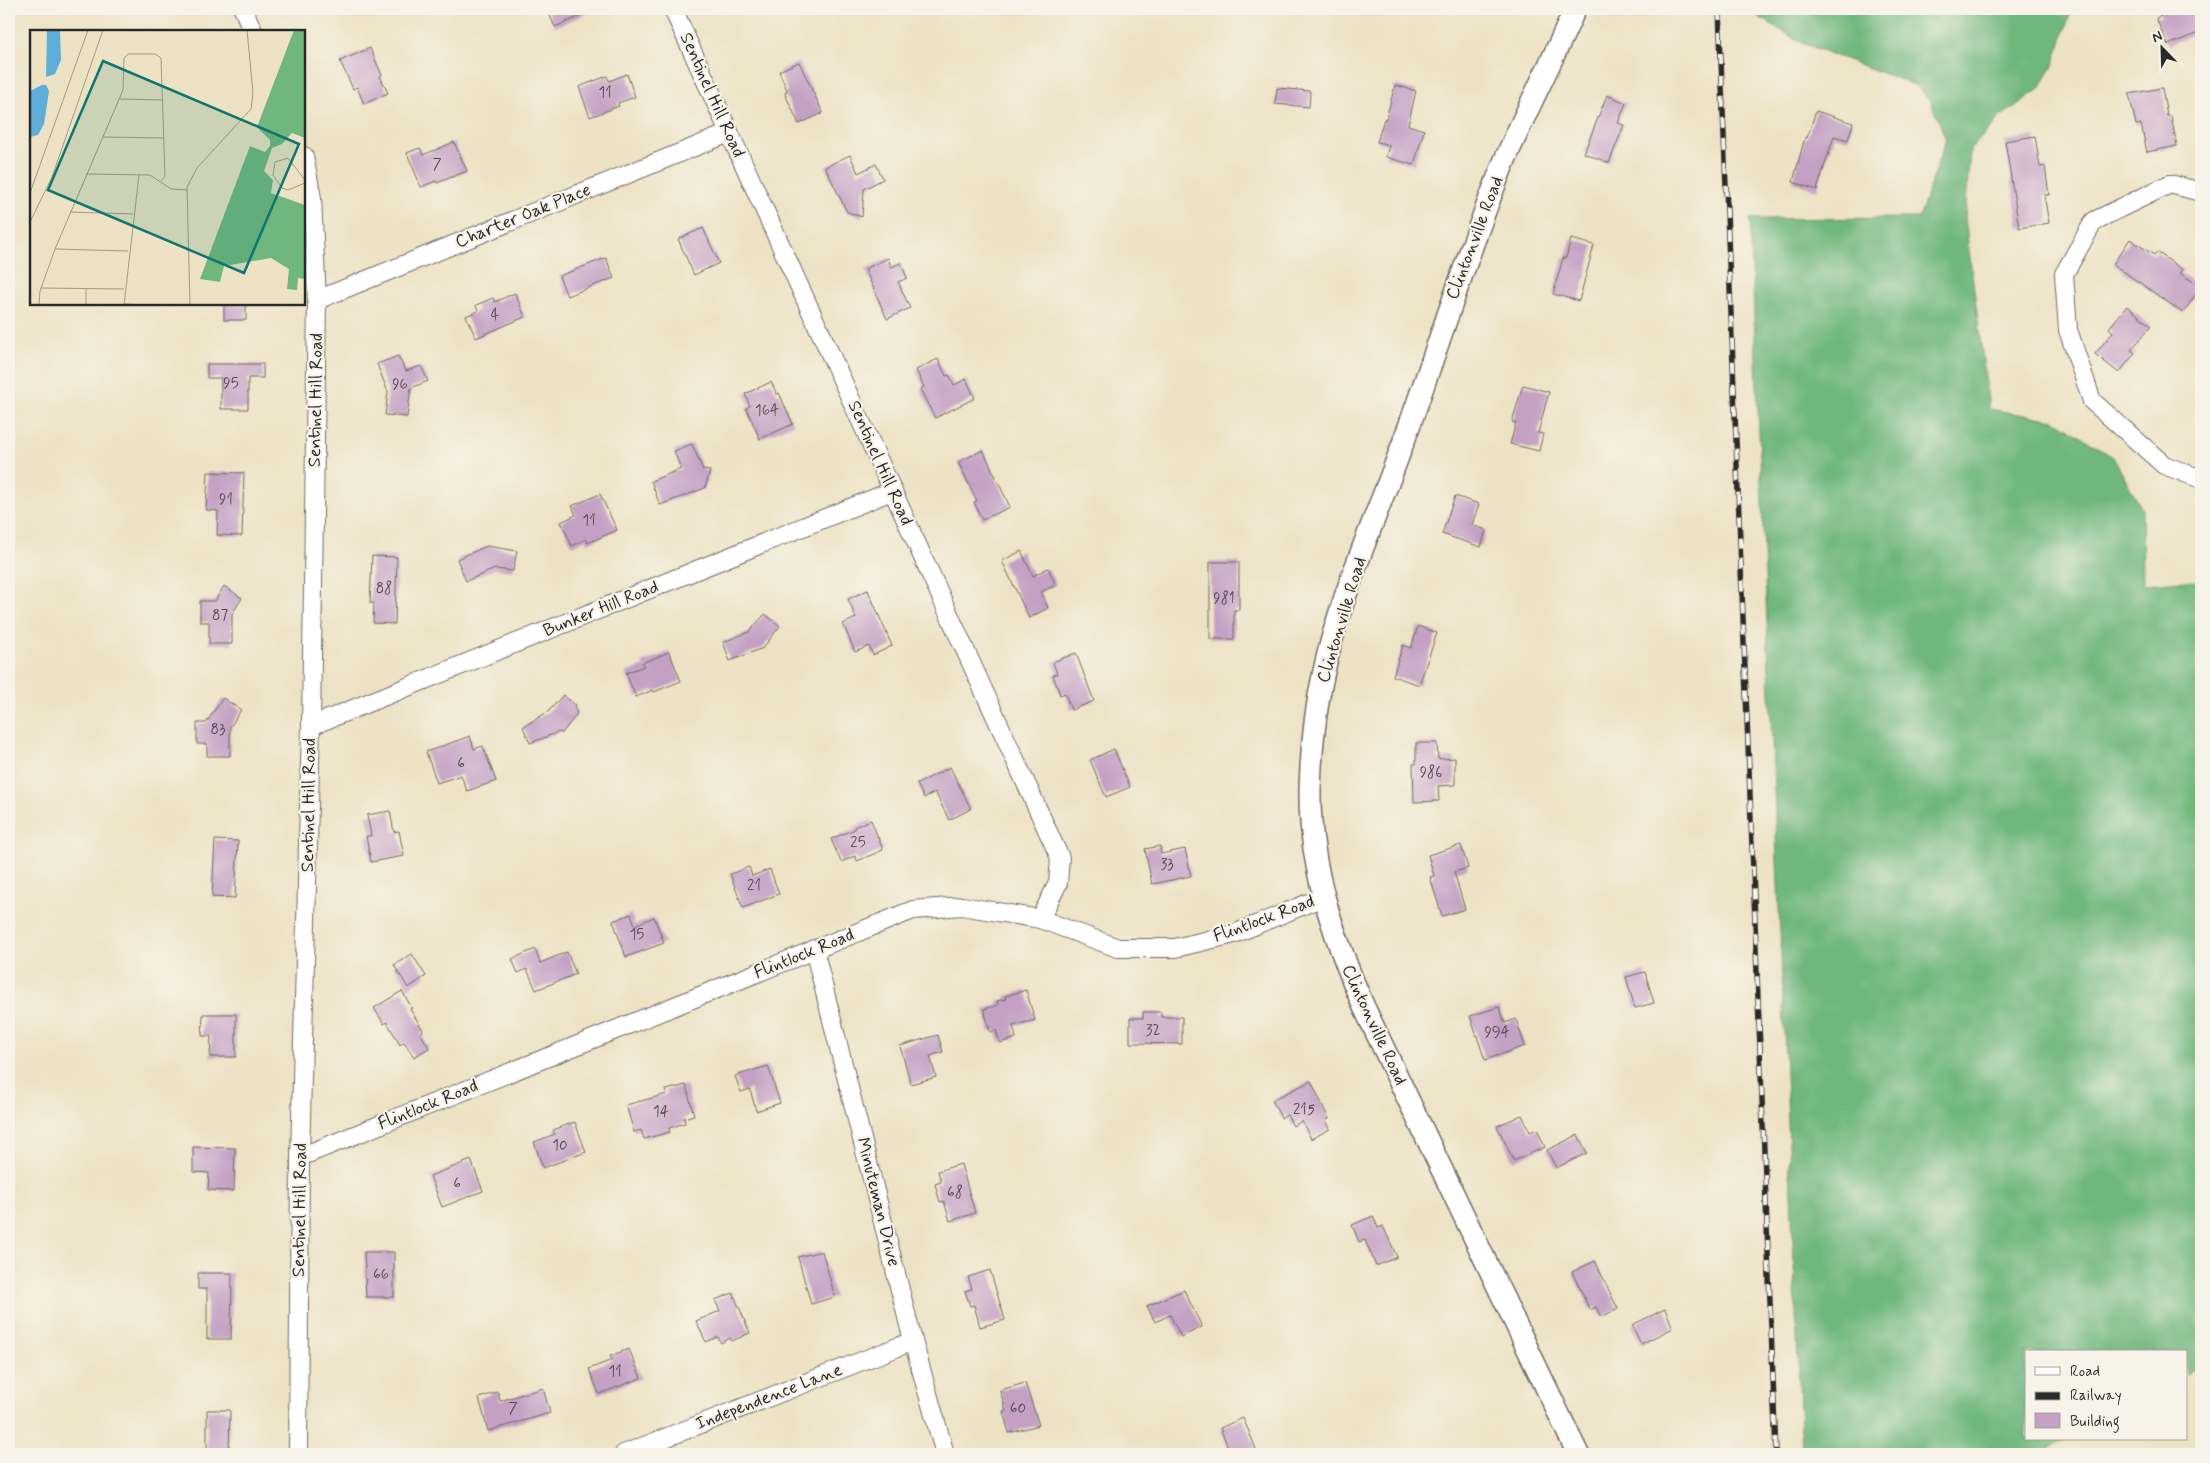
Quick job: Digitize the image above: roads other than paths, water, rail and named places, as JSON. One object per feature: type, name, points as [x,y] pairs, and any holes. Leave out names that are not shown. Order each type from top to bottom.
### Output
[{"type":"street","points":[[243,9],[253,30]]},
{"type":"street","name":"Sentinel Hill Road","points":[[673,9],[1060,858],[1058,883],[1040,919]]},
{"type":"street","name":"Clintonville Road","points":[[1575,9],[1502,166],[1474,239],[1409,428],[1330,645],[1312,740],[1310,795],[1316,856],[1324,897],[1343,959],[1363,1005],[1578,1454]]},
{"type":"street","name":"Charter Oak Place","points":[[317,300],[729,133]]},
{"type":"street","name":"Sentinel Hill Road","points":[[298,1454],[300,1157],[317,300],[312,198],[305,161]]},
{"type":"street","points":[[2201,192],[2170,184],[2094,221],[2064,274],[2068,330],[2092,401],[2164,465],[2201,479]]},
{"type":"street","name":"Bunker Hill Road","points":[[310,726],[892,491]]},
{"type":"street","name":"Flintlock Road","points":[[300,1157],[913,910],[962,906],[1040,919],[1118,948],[1174,948],[1234,934],[1324,897]]},
{"type":"street","name":"Minuteman Drive","points":[[814,949],[913,1340],[944,1454]]},
{"type":"street","name":"Independence Lane","points":[[624,1454],[913,1340]]},
{"type":"railway","points":[[1719,9],[1776,1454]]}]
